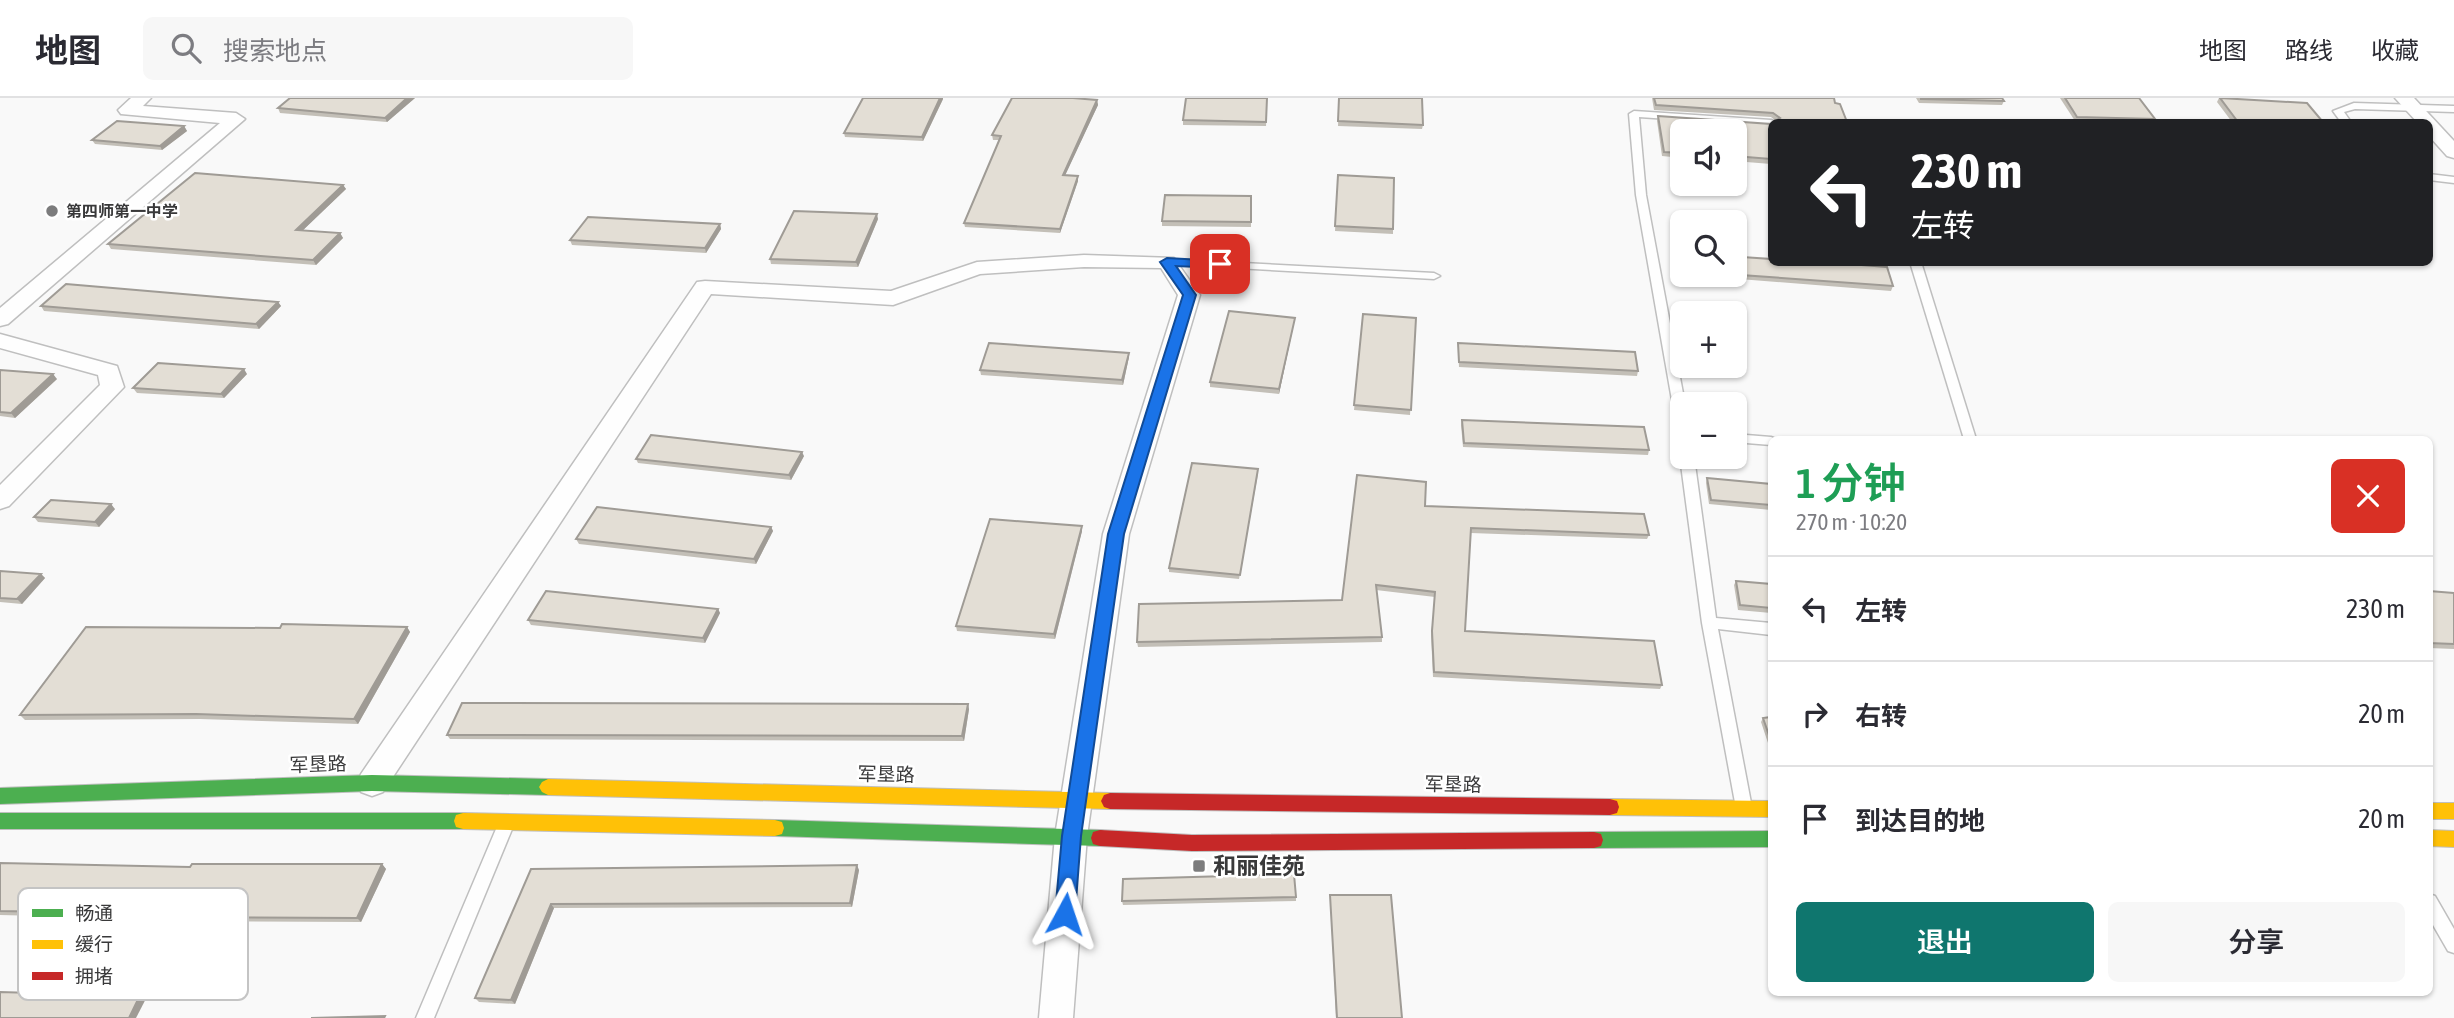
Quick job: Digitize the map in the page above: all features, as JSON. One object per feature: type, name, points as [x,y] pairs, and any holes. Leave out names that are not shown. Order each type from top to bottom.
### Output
[{"type":"street","points":[[0,319],[236,119],[127,110],[142,98]]},
{"type":"street","points":[[2409,103],[2423,119]]},
{"type":"street","points":[[2433,129],[2454,152]]},
{"type":"street","points":[[372,783],[705,287],[892,298],[976,268],[1084,261],[1167,262],[1189,295],[1116,534],[1071,836],[1056,1018]]},
{"type":"street","points":[[0,341],[109,371],[112,387],[0,500]]},
{"type":"street","name":"军垦路","points":[[0,796],[372,783],[1077,801],[1768,809]]},
{"type":"street","points":[[2433,811],[2454,811]]},
{"type":"street","points":[[0,821],[507,821],[1071,836],[1192,843],[1763,839]]},
{"type":"street","points":[[2433,838],[2454,839]]},
{"type":"lane","points":[[2344,119],[2338,111],[2354,106],[2409,103],[2454,109]]},
{"type":"lane","points":[[1676,392],[1641,195],[1633,114],[1768,123]]},
{"type":"lane","points":[[2433,177],[2454,180]]},
{"type":"lane","points":[[1167,262],[1434,276]]},
{"type":"lane","points":[[1916,266],[1969,436]]},
{"type":"lane","points":[[1747,439],[1768,441]]},
{"type":"lane","points":[[1689,469],[1709,623],[1744,809],[1763,839]]},
{"type":"lane","points":[[1709,623],[1768,629]]},
{"type":"lane","points":[[425,1018],[507,821]]},
{"type":"lane","points":[[2433,909],[2454,945]]},
{"type":"building","points":[[290,98],[407,98],[385,118],[278,108]]},
{"type":"building","points":[[863,98],[940,98],[922,137],[844,133]]},
{"type":"building","points":[[1012,98],[1097,100],[1063,175],[1078,176],[1060,229],[964,223],[1001,136],[992,135]]},
{"type":"building","points":[[1186,98],[1267,98],[1266,122],[1183,120]]},
{"type":"building","points":[[1339,98],[1422,98],[1423,125],[1338,121]]},
{"type":"building","points":[[1654,98],[1834,98],[1835,103],[1840,104],[1846,119],[1778,119],[1773,113],[1656,105]]},
{"type":"building","points":[[2002,98],[2004,101],[1921,99]]},
{"type":"building","points":[[2065,98],[2139,98],[2155,119],[2077,117]]},
{"type":"building","points":[[2220,98],[2307,103],[2320,119],[2236,119]]},
{"type":"building","points":[[1658,116],[1700,119],[1670,119],[1670,152],[1664,152]]},
{"type":"building","points":[[117,121],[184,126],[160,146],[92,140]]},
{"type":"building","points":[[1747,122],[1768,124],[1768,159],[1747,157]]},
{"type":"building","points":[[195,173],[343,185],[296,230],[340,233],[313,260],[108,244]]},
{"type":"building","points":[[1338,175],[1394,178],[1393,229],[1335,226]]},
{"type":"building","points":[[1165,195],[1251,196],[1251,222],[1162,221]]},
{"type":"building","points":[[794,211],[877,214],[856,262],[770,259]]},
{"type":"building","points":[[588,217],[720,224],[705,248],[570,240]]},
{"type":"building","points":[[1747,257],[1768,259],[1768,266],[1887,267],[1893,286],[1747,275]]},
{"type":"building","points":[[66,284],[278,302],[256,324],[41,306]]},
{"type":"building","points":[[1229,311],[1295,318],[1279,389],[1210,382]]},
{"type":"building","points":[[1363,314],[1416,318],[1411,410],[1354,405]]},
{"type":"building","points":[[989,343],[1129,353],[1122,380],[980,370]]},
{"type":"building","points":[[1458,343],[1635,352],[1638,371],[1459,362]]},
{"type":"building","points":[[158,363],[244,369],[221,394],[133,388]]},
{"type":"building","points":[[0,370],[53,374],[11,413],[0,412]]},
{"type":"building","points":[[1462,420],[1644,427],[1649,450],[1464,443]]},
{"type":"building","points":[[651,435],[802,452],[789,475],[636,459]]},
{"type":"building","points":[[1192,463],[1258,469],[1240,575],[1169,568]]},
{"type":"building","points":[[1357,475],[1426,482],[1425,506],[1644,514],[1649,535],[1471,528],[1465,631],[1654,641],[1662,685],[1434,672],[1432,631],[1435,592],[1376,585],[1382,637],[1137,642],[1139,604],[1342,600]]},
{"type":"building","points":[[1707,478],[1768,484],[1768,505],[1711,500]]},
{"type":"building","points":[[51,500],[111,504],[95,522],[34,517]]},
{"type":"building","points":[[597,507],[771,527],[754,559],[576,539]]},
{"type":"building","points":[[990,519],[1082,526],[1054,634],[956,626]]},
{"type":"building","points":[[0,571],[41,574],[17,599],[0,598]]},
{"type":"building","points":[[1736,581],[1768,584],[1768,608],[1740,605]]},
{"type":"building","points":[[546,591],[718,609],[703,638],[528,620]]},
{"type":"building","points":[[2433,591],[2454,593],[2454,644],[2433,643]]},
{"type":"building","points":[[282,624],[407,627],[354,719],[196,714],[20,715],[86,627],[280,628]]},
{"type":"building","points":[[462,703],[968,704],[962,736],[447,735]]},
{"type":"building","points":[[1768,717],[1768,732],[1763,718]]},
{"type":"building","points":[[0,863],[190,867],[192,864],[382,864],[357,918],[248,917],[248,888],[18,888],[18,911],[0,911]]},
{"type":"building","points":[[857,865],[850,903],[551,904],[511,1000],[475,998],[531,869]]},
{"type":"building","points":[[1294,874],[1296,897],[1122,901],[1123,879]]},
{"type":"building","points":[[1330,895],[1391,895],[1402,1018],[1337,1018]]},
{"type":"building","points":[[0,992],[18,993],[18,1000],[138,1000],[129,1018],[0,1018]]},
{"type":"building","points":[[385,1016],[384,1018],[311,1018]]},
{"type":"traffic: fast","points":[[0,796],[372,783],[548,787]]},
{"type":"traffic: fast","points":[[0,821],[463,821]]},
{"type":"traffic: fast","points":[[775,828],[1100,838]]},
{"type":"traffic: fast","points":[[1594,840],[1768,839]]},
{"type":"traffic: slow","points":[[548,787],[1110,801]]},
{"type":"traffic: slow","points":[[1610,807],[1768,809]]},
{"type":"traffic: slow","points":[[2433,811],[2454,811]]},
{"type":"traffic: slow","points":[[463,821],[775,828]]},
{"type":"traffic: slow","points":[[2433,838],[2454,839]]},
{"type":"traffic: jam","points":[[1110,801],[1610,807]]},
{"type":"traffic: jam","points":[[1100,838],[1192,843],[1594,840]]},
{"type":"place","name":"第四师第一中学","points":[[52,211]]},
{"type":"place","name":"和丽佳苑","points":[[1199,866]]},
{"type":"route","points":[[1065,914],[1071,836],[1116,534],[1189,295],[1167,262],[1220,264]]}]
